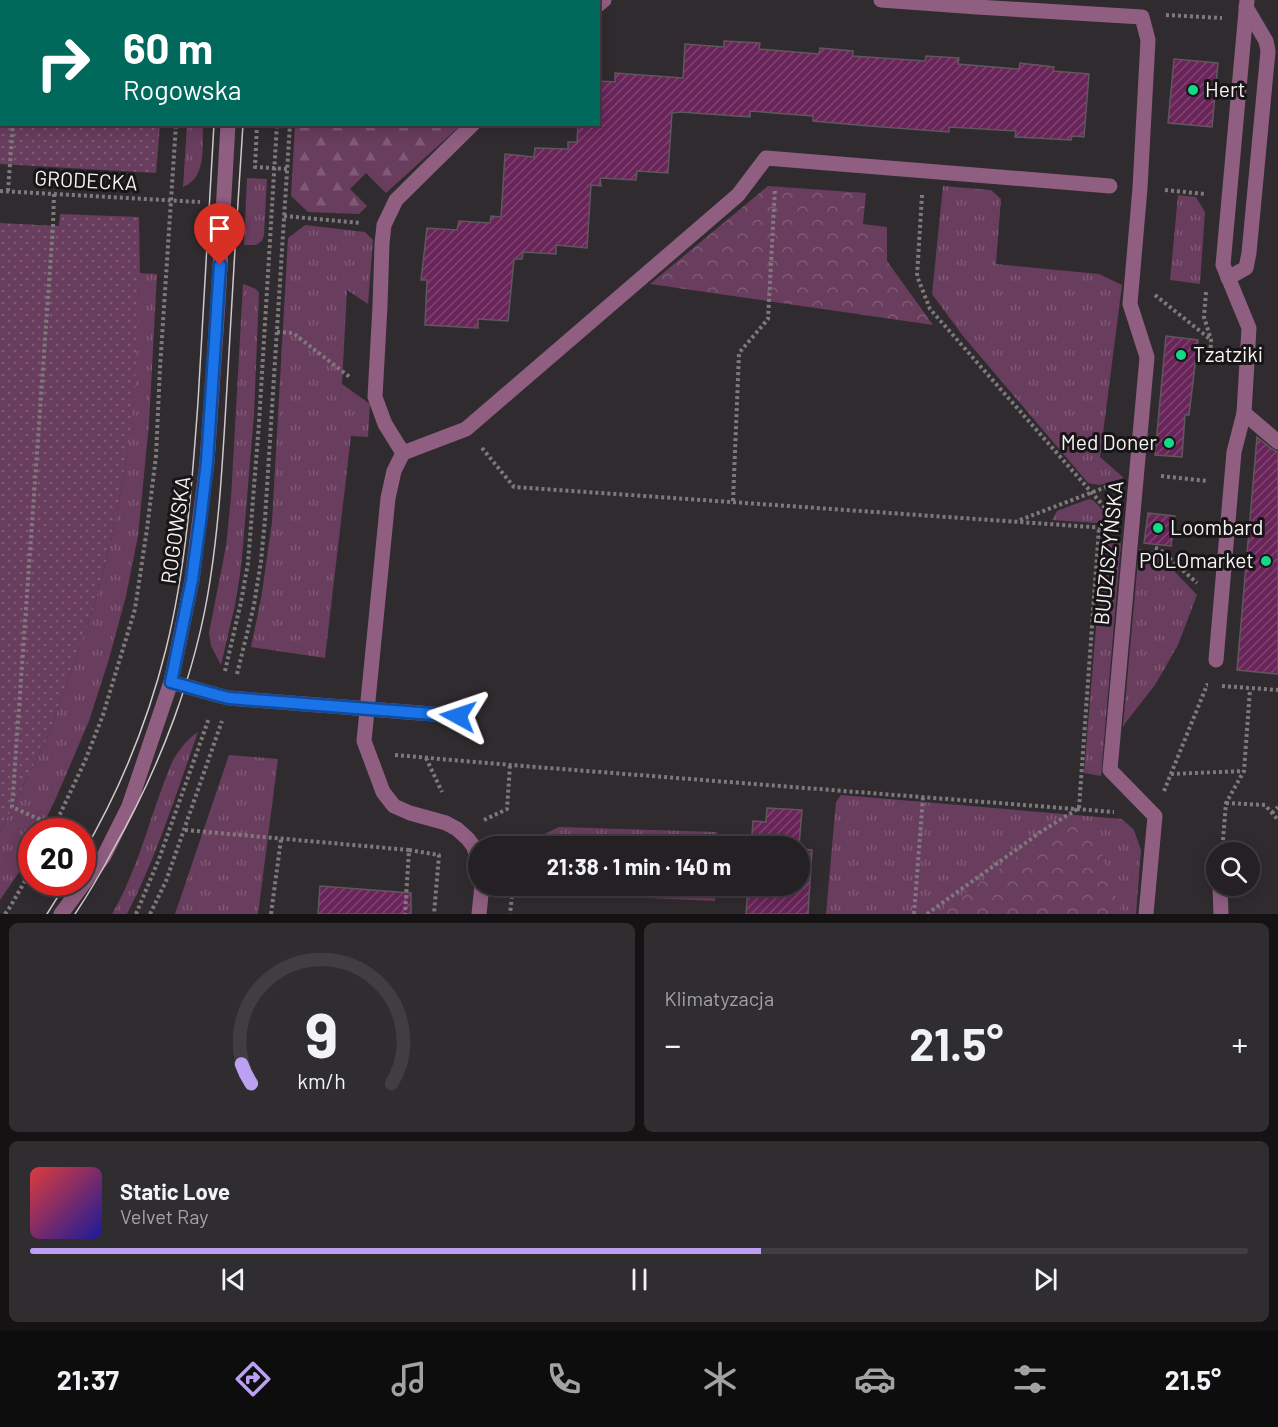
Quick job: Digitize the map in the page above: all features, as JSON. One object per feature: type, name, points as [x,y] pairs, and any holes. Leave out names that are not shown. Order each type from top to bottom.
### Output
[{"type":"street","points":[[881,0],[1142,17],[1148,40],[1131,304],[1147,357],[1137,474]]},
{"type":"street","points":[[1216,660],[1234,452],[1244,413],[1249,328],[1222,265],[1246,8]]},
{"type":"street","points":[[1228,278],[1246,267],[1250,253],[1268,51],[1266,41],[1246,8]]},
{"type":"street","name":"ROGOWSKA","points":[[61,914],[104,856],[129,806],[171,682],[192,580],[207,462],[228,126]]},
{"type":"street","points":[[403,453],[385,424],[375,397],[384,225],[396,200],[471,126]]},
{"type":"street","points":[[468,838],[458,829],[446,823],[394,806],[383,792],[364,741],[388,498],[394,471],[403,453],[466,429],[738,195],[766,158],[1110,186]]},
{"type":"street","points":[[1244,413],[1278,442]]},
{"type":"street","name":"BUDZISZYŃSKA","points":[[1137,474],[1110,770],[1155,816]]},
{"type":"street","points":[[171,682],[229,698],[458,716]]},
{"type":"street","points":[[1146,914],[1155,816]]},
{"type":"street","points":[[479,914],[481,896]]},
{"type":"street","points":[[1220,896],[1221,914]]},
{"type":"path","points":[[1142,17],[1246,8]]},
{"type":"path","points":[[8,191],[13,126]]},
{"type":"path","points":[[58,818],[85,761],[103,715],[135,609],[156,456],[176,126]]},
{"type":"path","points":[[257,126],[255,167],[287,169]]},
{"type":"path","points":[[226,669],[248,563],[277,126]]},
{"type":"path","points":[[237,675],[254,605],[266,519],[290,126]]},
{"type":"path","points":[[733,501],[739,353],[768,319],[777,159]]},
{"type":"path","points":[[923,170],[917,276],[930,309],[1093,493]]},
{"type":"path","points":[[1140,188],[1230,196]]},
{"type":"path","name":"GRODECKA","points":[[0,191],[171,200]]},
{"type":"path","points":[[32,818],[12,807],[54,194]]},
{"type":"path","points":[[284,216],[384,225]]},
{"type":"path","points":[[1133,278],[1211,340]]},
{"type":"path","points":[[277,332],[293,333],[375,397]]},
{"type":"path","points":[[466,429],[514,487],[1101,528],[1079,808]]},
{"type":"path","points":[[1018,521],[1137,474]]},
{"type":"path","name":"BUDZISZYŃSKA","points":[[1137,474],[1231,483]]},
{"type":"path","points":[[1130,544],[1159,549],[1220,604]]},
{"type":"path","points":[[1155,816],[1207,685],[1278,690]]},
{"type":"path","points":[[1223,842],[1226,803],[1244,771],[1250,689]]},
{"type":"path","points":[[150,914],[166,881],[185,830],[222,719]]},
{"type":"path","points":[[136,914],[159,859],[206,725]]},
{"type":"path","points":[[367,752],[1079,808]]},
{"type":"path","points":[[426,758],[442,792]]},
{"type":"path","points":[[480,822],[507,809],[510,765]]},
{"type":"path","points":[[1171,774],[1244,771]]},
{"type":"path","points":[[914,914],[922,797]]},
{"type":"path","points":[[1226,803],[1265,806],[1278,820]]},
{"type":"path","points":[[1272,813],[1278,807]]},
{"type":"path","points":[[927,914],[1042,831],[1079,808]]},
{"type":"path","points":[[185,830],[409,850],[439,855],[434,914]]},
{"type":"path","points":[[271,914],[281,839]]},
{"type":"path","points":[[405,914],[409,850]]},
{"type":"path","points":[[4,914],[18,893]]},
{"type":"path","points":[[510,914],[512,896]]},
{"type":"green space","points":[[0,126],[160,126],[156,173],[0,164]]},
{"type":"green space","points":[[187,126],[203,126],[200,169],[191,183],[183,187]]},
{"type":"green space","points":[[295,126],[460,126],[386,193],[366,173],[350,189],[367,206],[359,214],[308,212],[291,196]]},
{"type":"green space","points":[[247,178],[267,179],[264,235],[262,241],[256,245],[244,245]]},
{"type":"green space","points":[[768,186],[866,193],[863,224],[887,227],[887,261],[933,325],[650,284]]},
{"type":"green space","points":[[943,186],[991,190],[1001,199],[996,264],[1099,274],[1122,285],[1100,457],[1124,478],[1099,485],[1088,483],[963,336],[932,294]]},
{"type":"green space","points":[[1178,195],[1196,197],[1205,212],[1200,284],[1170,280]]},
{"type":"green space","points":[[60,214],[139,217],[140,285],[134,403],[112,537],[95,603],[49,734],[0,832],[0,223],[59,226]]},
{"type":"green space","points":[[305,225],[365,232],[373,240],[368,304],[347,290],[342,384],[370,404],[368,437],[351,436],[325,658],[251,647],[261,599],[272,522],[288,238]]},
{"type":"green space","points":[[139,273],[157,274],[149,424],[138,536],[126,596],[89,721],[46,818],[18,818],[18,874],[0,900],[0,832],[49,734],[95,603],[112,537],[127,456]]},
{"type":"green space","points":[[243,284],[256,289],[259,293],[254,414],[240,575],[221,665],[211,646],[209,633],[226,546],[231,498]]},
{"type":"green space","points":[[1089,499],[1093,500],[1113,521],[1113,524],[1052,520],[1057,511]]},
{"type":"green space","points":[[1103,542],[1121,543],[1101,776],[1084,773]]},
{"type":"green space","points":[[1139,549],[1156,552],[1197,595],[1178,645],[1155,685],[1123,726]]},
{"type":"green space","points":[[198,732],[166,824],[138,892],[127,914],[112,914],[138,858],[173,760],[184,744]]},
{"type":"green space","points":[[229,755],[278,759],[258,914],[175,914]]},
{"type":"green space","points":[[841,795],[1122,819],[1134,830],[1141,850],[1136,914],[826,914],[836,802]]},
{"type":"green space","points":[[1074,815],[1092,825],[1122,914],[936,914]]},
{"type":"green space","points":[[559,827],[717,832],[717,836],[541,836]]},
{"type":"green space","points":[[602,896],[715,896],[715,901]]},
{"type":"building","points":[[724,41],[760,43],[759,49],[819,54],[820,48],[853,51],[853,56],[925,61],[926,56],[959,58],[958,64],[1019,69],[1020,63],[1054,67],[1053,71],[1089,74],[1084,137],[1072,136],[1071,140],[1015,137],[1016,131],[949,127],[949,132],[869,126],[813,121],[813,116],[750,111],[750,117],[672,113],[668,173],[637,171],[636,180],[600,178],[601,186],[591,185],[587,248],[556,245],[556,254],[523,252],[522,259],[514,259],[508,321],[478,319],[478,328],[425,325],[427,280],[421,280],[427,228],[457,230],[459,221],[490,223],[491,216],[501,217],[505,154],[534,157],[535,148],[568,149],[568,142],[577,142],[578,126],[600,126],[600,81],[615,82],[615,73],[683,78],[685,44],[724,47]]},
{"type":"building","points":[[1174,59],[1218,63],[1212,127],[1168,123]]},
{"type":"building","points":[[1166,336],[1198,340],[1189,415],[1185,415],[1182,457],[1155,455]]},
{"type":"building","name":"POLOmarket","points":[[1257,437],[1278,452],[1278,674],[1237,670]]},
{"type":"building","points":[[1148,513],[1175,516],[1171,546],[1144,543]]},
{"type":"building","points":[[767,808],[802,810],[800,836],[752,836],[753,821],[766,822]]},
{"type":"building","points":[[810,850],[812,850],[810,882]]},
{"type":"building","points":[[320,886],[411,893],[411,914],[318,914]]},
{"type":"building","points":[[747,896],[809,896],[808,914],[746,914]]},
{"type":"tram line","points":[[96,829],[120,781],[150,703],[166,649],[179,588],[196,433],[214,126]]},
{"type":"tram line","points":[[75,914],[131,817],[161,752],[186,685],[204,616],[221,484],[243,126]]},
{"type":"tram line","points":[[47,914],[58,896]]},
{"type":"place","name":"Hert","points":[[1193,90]]},
{"type":"place","name":"Tzatziki","points":[[1181,355]]},
{"type":"place","name":"Med Doner","points":[[1169,443]]},
{"type":"place","name":"Loombard","points":[[1158,528]]},
{"type":"place","name":"POLOmarket","points":[[1266,561]]},
{"type":"route","points":[[220,265],[207,462],[200,522],[192,580],[171,682],[229,698],[458,716]]}]
